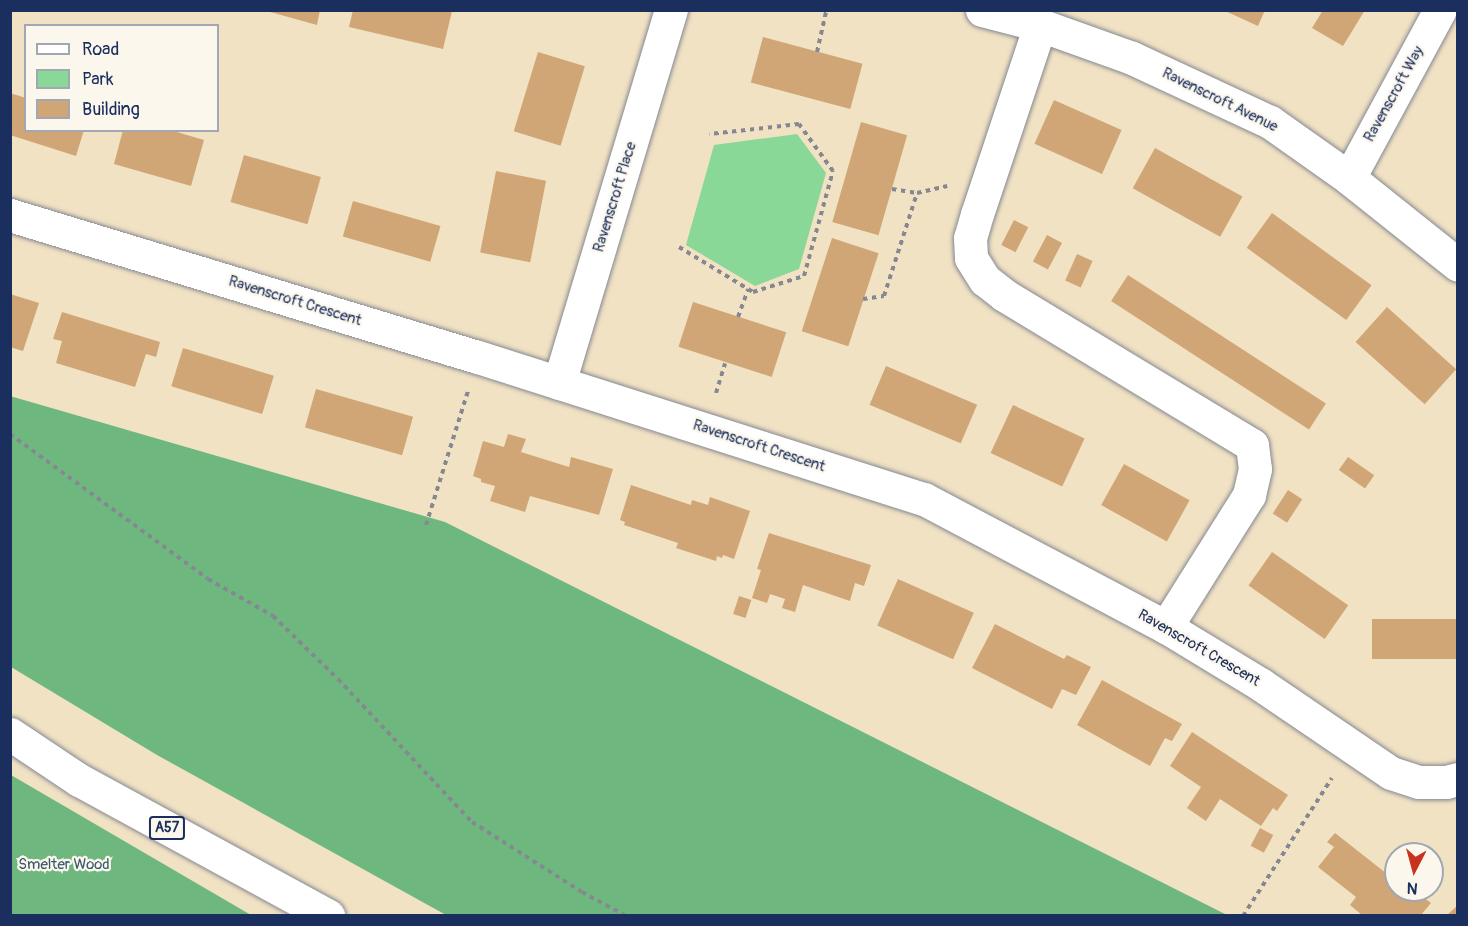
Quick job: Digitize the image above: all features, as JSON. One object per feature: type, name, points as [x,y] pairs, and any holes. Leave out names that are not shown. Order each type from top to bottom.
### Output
[{"type":"main road","name":"Ravenscroft Place","points":[[559,383],[671,10]]},
{"type":"main road","name":"Ravenscroft Avenue","points":[[982,10],[1040,25],[1179,78],[1270,122],[1349,178],[1458,265]]},
{"type":"main road","name":"Ravenscroft Way","points":[[1349,178],[1440,10]]},
{"type":"main road","points":[[1040,25],[977,214],[970,238],[971,258],[985,280],[1004,295],[1252,445],[1255,469],[1249,495],[1166,627]]},
{"type":"main road","name":"Ravenscroft Crescent","points":[[10,215],[559,383],[924,499],[1166,627],[1260,684],[1391,773],[1419,782],[1446,782],[1458,778]]},
{"type":"main road","name":"A57","points":[[10,734],[79,780],[328,915]]},
{"type":"path","points":[[817,52],[826,12]]},
{"type":"path","points":[[679,247],[753,292],[804,276],[833,171],[799,124],[710,134]]},
{"type":"path","points":[[892,189],[916,193],[948,185]]},
{"type":"path","points":[[863,299],[884,296],[916,193]]},
{"type":"path","points":[[738,317],[748,289]]},
{"type":"path","points":[[713,402],[725,363]]},
{"type":"path","points":[[426,525],[468,389]]},
{"type":"path","points":[[10,434],[208,579],[273,616],[338,679],[472,822],[582,892],[626,915]]},
{"type":"path","points":[[1242,915],[1336,772]]},
{"type":"green space","points":[[797,134],[826,173],[799,269],[755,286],[686,245],[714,145]]},
{"type":"green space","points":[[10,396],[445,522],[1227,915],[446,915],[157,755],[11,667]]},
{"type":"green space","name":"Smelter Wood","points":[[11,775],[251,915],[11,915]]},
{"type":"building","points":[[263,10],[320,10],[317,25]]},
{"type":"building","points":[[353,10],[452,11],[443,49],[349,27]]},
{"type":"building","points":[[1223,10],[1265,10],[1258,26]]},
{"type":"building","points":[[1323,10],[1365,10],[1343,46],[1312,28]]},
{"type":"building","points":[[763,37],[862,64],[850,109],[751,82]]},
{"type":"building","points":[[538,52],[585,66],[561,146],[514,131]]},
{"type":"building","points":[[10,93],[24,97],[24,132],[83,132],[76,156],[10,135]]},
{"type":"building","points":[[1054,100],[1122,130],[1102,174],[1034,144]]},
{"type":"building","points":[[861,122],[907,135],[878,235],[832,222]]},
{"type":"building","points":[[122,132],[177,132],[204,140],[191,186],[114,164]]},
{"type":"building","points":[[1155,148],[1242,196],[1220,237],[1133,188]]},
{"type":"building","points":[[244,155],[321,177],[307,224],[230,202]]},
{"type":"building","points":[[496,171],[546,181],[530,262],[480,252]]},
{"type":"building","points":[[353,201],[440,226],[430,262],[343,237]]},
{"type":"building","points":[[1272,213],[1372,285],[1346,320],[1247,248]]},
{"type":"building","points":[[1014,220],[1028,227],[1016,252],[1001,245]]},
{"type":"building","points":[[1047,235],[1062,243],[1048,269],[1033,261]]},
{"type":"building","points":[[832,238],[879,253],[848,346],[802,331]]},
{"type":"building","points":[[1077,254],[1093,261],[1081,287],[1065,280]]},
{"type":"building","points":[[1128,275],[1326,404],[1309,430],[1111,301]]},
{"type":"building","points":[[10,294],[39,303],[23,351],[10,347]]},
{"type":"building","points":[[693,302],[786,332],[772,377],[678,347]]},
{"type":"building","points":[[1387,307],[1456,369],[1425,404],[1356,342]]},
{"type":"building","points":[[62,312],[160,342],[156,357],[146,354],[135,387],[56,363],[62,341],[53,339]]},
{"type":"building","points":[[183,348],[274,376],[262,414],[171,386]]},
{"type":"building","points":[[886,366],[977,405],[961,443],[870,405]]},
{"type":"building","points":[[316,389],[413,417],[402,455],[305,427]]},
{"type":"building","points":[[1013,405],[1085,438],[1062,486],[991,453]]},
{"type":"building","points":[[508,434],[526,439],[521,452],[569,467],[571,457],[613,469],[599,515],[530,496],[525,512],[490,501],[495,486],[481,482],[481,479],[473,476],[483,441],[504,447]]},
{"type":"building","points":[[1348,457],[1374,475],[1365,488],[1339,470]]},
{"type":"building","points":[[1124,464],[1190,500],[1167,541],[1101,505]]},
{"type":"building","points":[[631,485],[691,505],[692,500],[708,505],[710,497],[750,511],[734,559],[723,555],[722,558],[717,556],[716,561],[676,548],[678,543],[624,525],[625,522],[620,520]]},
{"type":"building","points":[[1288,490],[1302,499],[1287,523],[1273,513]]},
{"type":"building","points":[[769,533],[871,565],[864,586],[855,583],[850,601],[803,585],[795,612],[782,608],[785,599],[770,594],[767,603],[752,598],[761,570],[757,569]]},
{"type":"building","points":[[1272,552],[1348,605],[1325,639],[1248,586]]},
{"type":"building","points":[[898,579],[974,613],[953,659],[877,626]]},
{"type":"building","points":[[739,596],[751,600],[745,618],[733,614]]},
{"type":"building","points":[[1372,619],[1458,619],[1458,659],[1372,659]]},
{"type":"building","points":[[995,624],[1064,659],[1067,655],[1091,667],[1076,695],[1062,689],[1052,709],[972,668]]},
{"type":"building","points":[[1102,680],[1182,724],[1172,741],[1165,738],[1150,766],[1077,725]]},
{"type":"building","points":[[1192,732],[1288,795],[1277,811],[1273,808],[1261,826],[1220,799],[1206,821],[1187,808],[1201,787],[1170,766]]},
{"type":"building","points":[[1260,828],[1273,835],[1264,853],[1251,846]]},
{"type":"building","points":[[1335,833],[1384,872],[1384,902],[1431,903],[1421,915],[1362,915],[1350,905],[1356,897],[1318,867],[1334,847],[1327,842]]},
{"type":"building","points":[[1458,905],[1458,915],[1447,915]]}]
